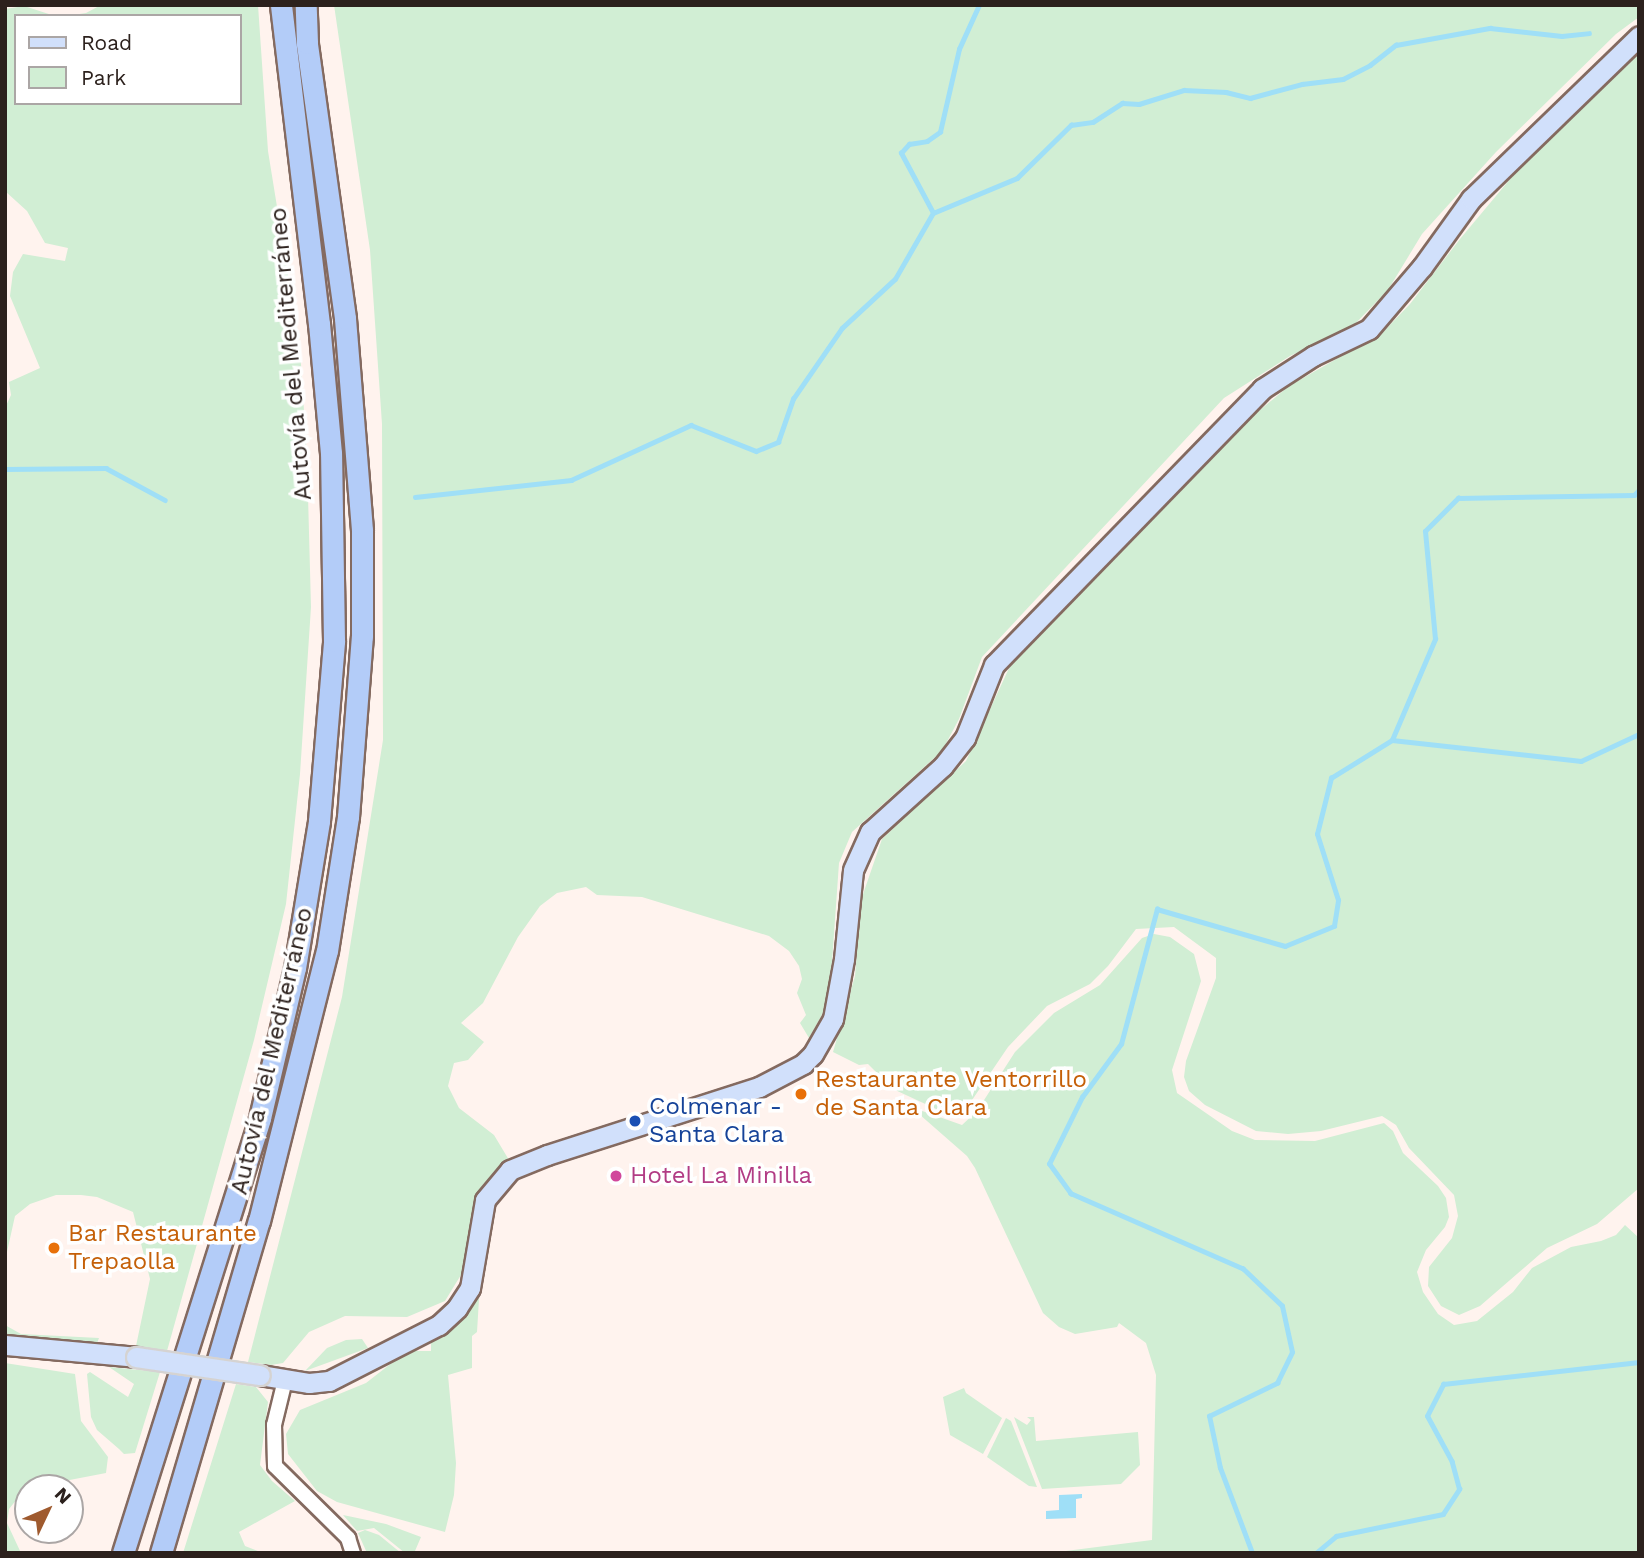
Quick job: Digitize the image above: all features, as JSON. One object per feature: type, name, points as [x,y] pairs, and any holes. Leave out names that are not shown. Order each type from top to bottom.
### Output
[{"type":"highway","name":"Autovía del Mediterráneo","points":[[123,1553],[260,1118],[295,968],[319,821],[334,641],[331,453],[319,324],[281,5]]},
{"type":"highway","name":"Autovía del Mediterráneo","points":[[161,1553],[259,1221],[314,1005],[327,951],[348,817],[362,636],[362,530],[345,318],[307,43],[306,5]]},
{"type":"main road","points":[[5,1345],[136,1357],[285,1380],[328,1381],[439,1325],[457,1308],[470,1288],[476,1267],[485,1200],[510,1170],[547,1155],[759,1087],[803,1064],[813,1054],[832,1019],[844,959],[853,870],[870,832],[943,766],[965,738],[994,666],[1262,389],[1313,356],[1369,329],[1422,267],[1471,199],[1639,36]]},
{"type":"street","points":[[285,1380],[274,1425],[275,1466],[348,1538],[353,1553]]},
{"type":"green space","points":[[101,5],[258,5],[268,151],[300,349],[307,458],[311,607],[300,774],[286,904],[254,1040],[167,1351],[136,1346],[150,1279],[133,1212],[97,1197],[81,1195],[56,1195],[30,1204],[15,1216],[5,1261],[5,408],[11,395],[9,382],[40,368],[10,296],[13,272],[23,254],[65,261],[68,248],[45,243],[27,211],[5,191],[5,9],[24,6],[49,14],[14,14],[14,105],[242,105],[242,14],[79,14]]},
{"type":"green space","points":[[334,5],[1639,5],[1639,17],[1616,34],[1496,152],[1422,234],[1388,290],[1353,326],[1290,356],[1224,398],[982,657],[959,719],[942,751],[852,832],[839,863],[831,976],[823,1013],[809,1038],[800,1023],[806,1015],[797,993],[802,979],[799,966],[789,951],[769,936],[642,897],[597,895],[586,887],[557,893],[540,906],[518,937],[483,1003],[461,1023],[484,1042],[468,1060],[454,1063],[448,1086],[459,1108],[494,1135],[509,1160],[490,1177],[478,1199],[467,1265],[445,1301],[407,1317],[345,1316],[309,1332],[283,1363],[271,1365],[248,1362],[342,997],[383,740],[382,424],[370,250]]},
{"type":"green space","points":[[1639,51],[1639,1188],[1597,1224],[1547,1248],[1480,1306],[1459,1315],[1441,1306],[1428,1286],[1429,1267],[1452,1238],[1458,1216],[1454,1195],[1409,1148],[1396,1125],[1382,1116],[1321,1131],[1288,1134],[1256,1131],[1205,1105],[1189,1091],[1184,1077],[1186,1061],[1216,978],[1216,958],[1174,927],[1136,929],[1108,966],[1090,984],[1047,1006],[1008,1047],[966,1109],[949,1115],[893,1089],[868,1064],[859,1065],[833,1052],[855,976],[861,900],[882,839],[966,761],[1010,666],[1180,492],[1236,430],[1289,386],[1382,333],[1410,304],[1516,172]]},
{"type":"green space","points":[[1154,934],[1170,937],[1194,954],[1201,981],[1172,1070],[1177,1093],[1232,1131],[1255,1140],[1315,1141],[1384,1123],[1393,1131],[1403,1153],[1438,1186],[1446,1198],[1449,1217],[1445,1227],[1426,1250],[1417,1272],[1423,1292],[1438,1314],[1454,1325],[1477,1321],[1513,1292],[1532,1268],[1571,1247],[1616,1235],[1625,1225],[1639,1238],[1639,1553],[1050,1553],[1152,1540],[1156,1375],[1146,1343],[1119,1323],[1117,1327],[1075,1334],[1059,1327],[1043,1313],[975,1168],[967,1156],[911,1107],[962,1125],[977,1111],[1015,1052],[1054,1013],[1100,985],[1142,938]]},
{"type":"green space","points":[[480,1283],[477,1332],[472,1336],[472,1368],[448,1375],[456,1463],[454,1495],[445,1532],[337,1502],[317,1491],[288,1454],[286,1434],[300,1410],[366,1383],[407,1351],[431,1351],[431,1340]]},
{"type":"green space","points":[[5,1325],[21,1334],[99,1338],[96,1346],[5,1338]]},
{"type":"green space","points":[[362,1339],[368,1348],[305,1371],[327,1348],[346,1340]]},
{"type":"green space","points":[[5,1363],[75,1374],[81,1421],[108,1457],[106,1473],[84,1477],[84,1474],[14,1474],[14,1503],[9,1509],[7,1523],[14,1544],[17,1544],[21,1553],[5,1553]]},
{"type":"green space","points":[[109,1367],[160,1372],[135,1453],[124,1454],[97,1430],[91,1417],[87,1374],[90,1372],[128,1397],[134,1384]]},
{"type":"green space","points":[[236,1384],[256,1387],[268,1402],[260,1465],[272,1481],[295,1501],[239,1532],[245,1546],[263,1553],[183,1553]]},
{"type":"green space","points":[[964,1388],[966,1393],[1002,1418],[983,1454],[950,1435],[943,1397]]},
{"type":"green space","points":[[1014,1417],[1027,1425],[1031,1420],[1027,1417],[1034,1417],[1036,1441],[1138,1432],[1140,1465],[1121,1484],[1042,1489]]},
{"type":"green space","points":[[1006,1418],[1011,1421],[1037,1487],[1029,1486],[987,1457]]},
{"type":"green space","points":[[343,1515],[386,1524],[421,1537],[415,1551],[405,1553],[374,1528],[357,1531]]},
{"type":"green space","points":[[365,1530],[379,1535],[401,1553],[367,1553],[358,1533]]},
{"type":"water","points":[[1082,1494],[1082,1498],[1076,1499],[1076,1518],[1046,1519],[1046,1511],[1059,1510],[1059,1495]]},
{"type":"waterway","points":[[415,497],[571,480],[691,425],[756,451],[778,442],[793,399],[842,328],[895,279],[933,213],[901,153],[909,144],[927,141],[940,132],[959,49],[979,5]]},
{"type":"waterway","points":[[933,213],[1017,178],[1071,125],[1093,122],[1122,103],[1139,104],[1184,90],[1226,92],[1250,98],[1302,84],[1343,79],[1370,65],[1396,45],[1490,28],[1562,36],[1589,33]]},
{"type":"waterway","points":[[5,469],[106,468],[165,500]]},
{"type":"waterway","points":[[1252,1553],[1220,1468],[1209,1416],[1277,1383],[1292,1352],[1282,1306],[1243,1269],[1071,1194],[1049,1164],[1082,1097],[1121,1044],[1157,909],[1285,946],[1334,926],[1338,900],[1317,834],[1331,778],[1392,740],[1435,639],[1425,531],[1458,498],[1634,495],[1639,490]]},
{"type":"waterway","points":[[1392,740],[1581,761],[1639,734]]},
{"type":"waterway","points":[[1316,1553],[1336,1536],[1443,1514],[1459,1489],[1452,1462],[1427,1416],[1443,1384],[1639,1362]]},
{"type":"place","name":"Restaurante Ventorrillo de Santa Clara","points":[[801,1094]]},
{"type":"place","name":"Colmenar - Santa Clara","points":[[635,1121]]},
{"type":"place","name":"Hotel La Minilla","points":[[616,1176]]},
{"type":"place","name":"Bar Restaurante Trepaolla","points":[[54,1248]]}]
